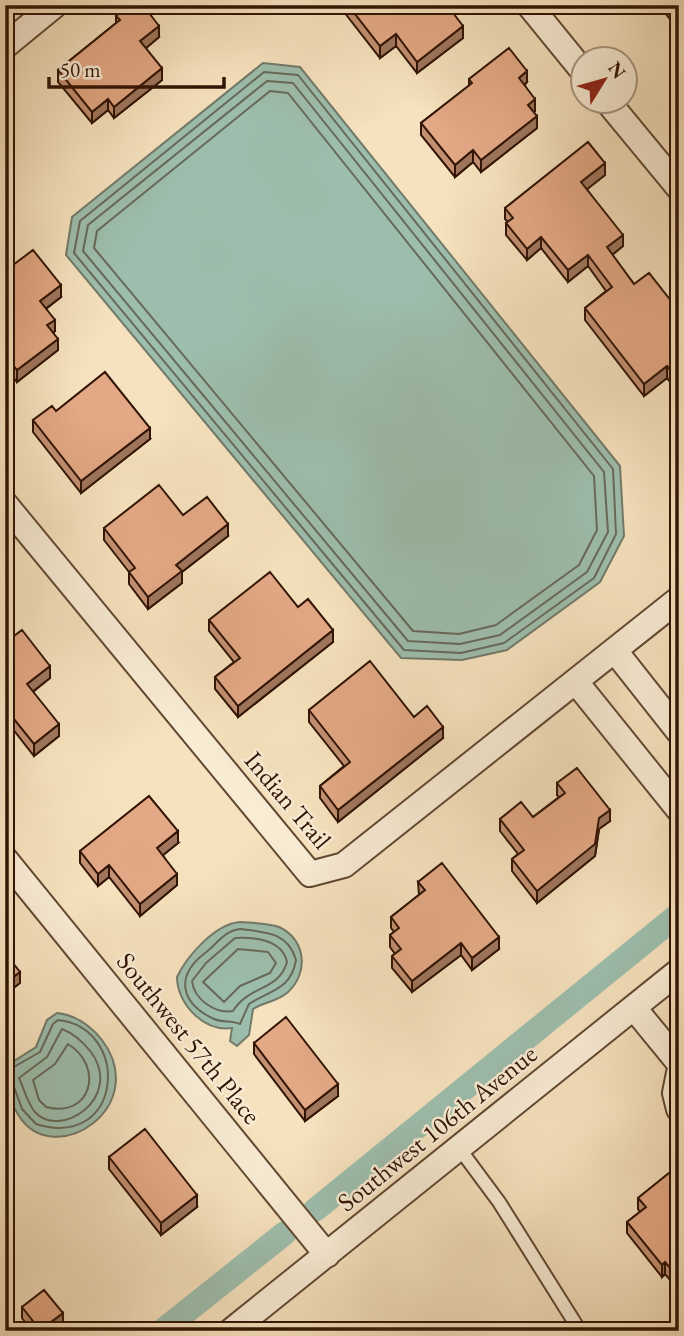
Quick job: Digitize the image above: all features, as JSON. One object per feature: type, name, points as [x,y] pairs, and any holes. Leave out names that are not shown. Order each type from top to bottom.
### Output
[{"type":"street","points":[[5,46],[55,5]]},
{"type":"street","points":[[529,5],[568,53]]},
{"type":"street","points":[[620,116],[679,188]]},
{"type":"street","name":"Indian Trail","points":[[5,504],[310,874],[344,865],[679,599]]},
{"type":"street","points":[[615,651],[679,732]]},
{"type":"street","points":[[576,682],[679,810]]},
{"type":"street","name":"Southwest 57th Place","points":[[5,859],[327,1255]]},
{"type":"street","name":"Southwest 106th Avenue","points":[[231,1331],[679,971]]},
{"type":"street","points":[[634,1007],[679,1063]]},
{"type":"street","points":[[679,1073],[675,1093],[679,1109]]},
{"type":"lane","points":[[459,1148],[499,1202],[580,1331]]},
{"type":"water","points":[[263,63],[300,67],[620,466],[624,536],[600,582],[507,650],[462,660],[401,658],[66,255],[72,217]]},
{"type":"water","points":[[240,922],[275,926],[288,932],[299,948],[302,966],[295,984],[288,992],[253,1009],[249,1035],[237,1046],[230,1041],[232,1028],[212,1026],[202,1021],[187,1006],[178,987],[177,977],[203,942],[221,928]]},
{"type":"water","points":[[57,1013],[82,1022],[102,1040],[114,1065],[115,1088],[107,1108],[92,1124],[74,1134],[54,1137],[35,1131],[19,1116],[10,1098],[6,1071],[8,1065],[36,1047],[47,1020]]},
{"type":"building","points":[[129,5],[143,5],[159,26],[140,41],[162,68],[114,107],[108,99],[92,112],[58,70],[120,20],[116,16]]},
{"type":"building","points":[[348,5],[447,5],[463,26],[417,62],[396,34],[380,46]]},
{"type":"building","points":[[668,5],[679,5],[679,19]]},
{"type":"building","points":[[509,48],[527,71],[519,78],[535,99],[528,105],[537,116],[481,160],[473,150],[455,165],[421,123],[472,83],[469,79]]},
{"type":"building","points":[[588,142],[605,163],[581,182],[623,235],[607,247],[634,284],[649,273],[679,311],[679,382],[667,366],[644,384],[585,308],[612,287],[588,255],[568,270],[541,237],[527,249],[506,223],[513,218],[505,208]]},
{"type":"building","points":[[5,164],[11,171],[5,175]]},
{"type":"building","points":[[33,250],[61,285],[40,301],[55,320],[47,325],[58,339],[17,370],[5,355],[5,271]]},
{"type":"building","points":[[105,372],[150,428],[81,481],[33,420],[52,406],[56,411]]},
{"type":"building","points":[[159,485],[183,515],[207,497],[228,524],[176,565],[182,571],[148,597],[129,572],[135,568],[104,528]]},
{"type":"building","points":[[270,572],[298,607],[308,599],[333,630],[238,706],[215,677],[240,658],[209,620]]},
{"type":"building","points":[[22,630],[50,666],[27,684],[59,724],[34,744],[5,708],[5,633],[10,639]]},
{"type":"building","points":[[370,661],[414,717],[427,706],[443,727],[338,810],[320,786],[350,762],[309,710]]},
{"type":"building","points":[[577,768],[610,810],[599,818],[595,844],[537,891],[512,859],[524,850],[500,819],[521,802],[533,817],[565,793],[557,783]]},
{"type":"building","points":[[149,796],[178,831],[157,848],[177,874],[140,904],[109,865],[98,874],[80,851]]},
{"type":"building","points":[[442,863],[499,937],[472,958],[461,943],[412,981],[392,956],[401,949],[390,935],[399,928],[391,917],[425,890],[418,882]]},
{"type":"building","points":[[5,953],[20,972],[5,983]]},
{"type":"building","points":[[286,1017],[338,1084],[305,1110],[254,1043]]},
{"type":"building","points":[[145,1129],[197,1195],[161,1223],[109,1157]]},
{"type":"building","points":[[679,1165],[679,1278],[665,1262],[662,1265],[627,1222],[646,1207],[638,1198]]},
{"type":"building","points":[[44,1290],[63,1313],[40,1330],[22,1307]]},
{"type":"waterway","points":[[315,1210],[679,914]]},
{"type":"waterway","points":[[162,1331],[285,1233]]}]
